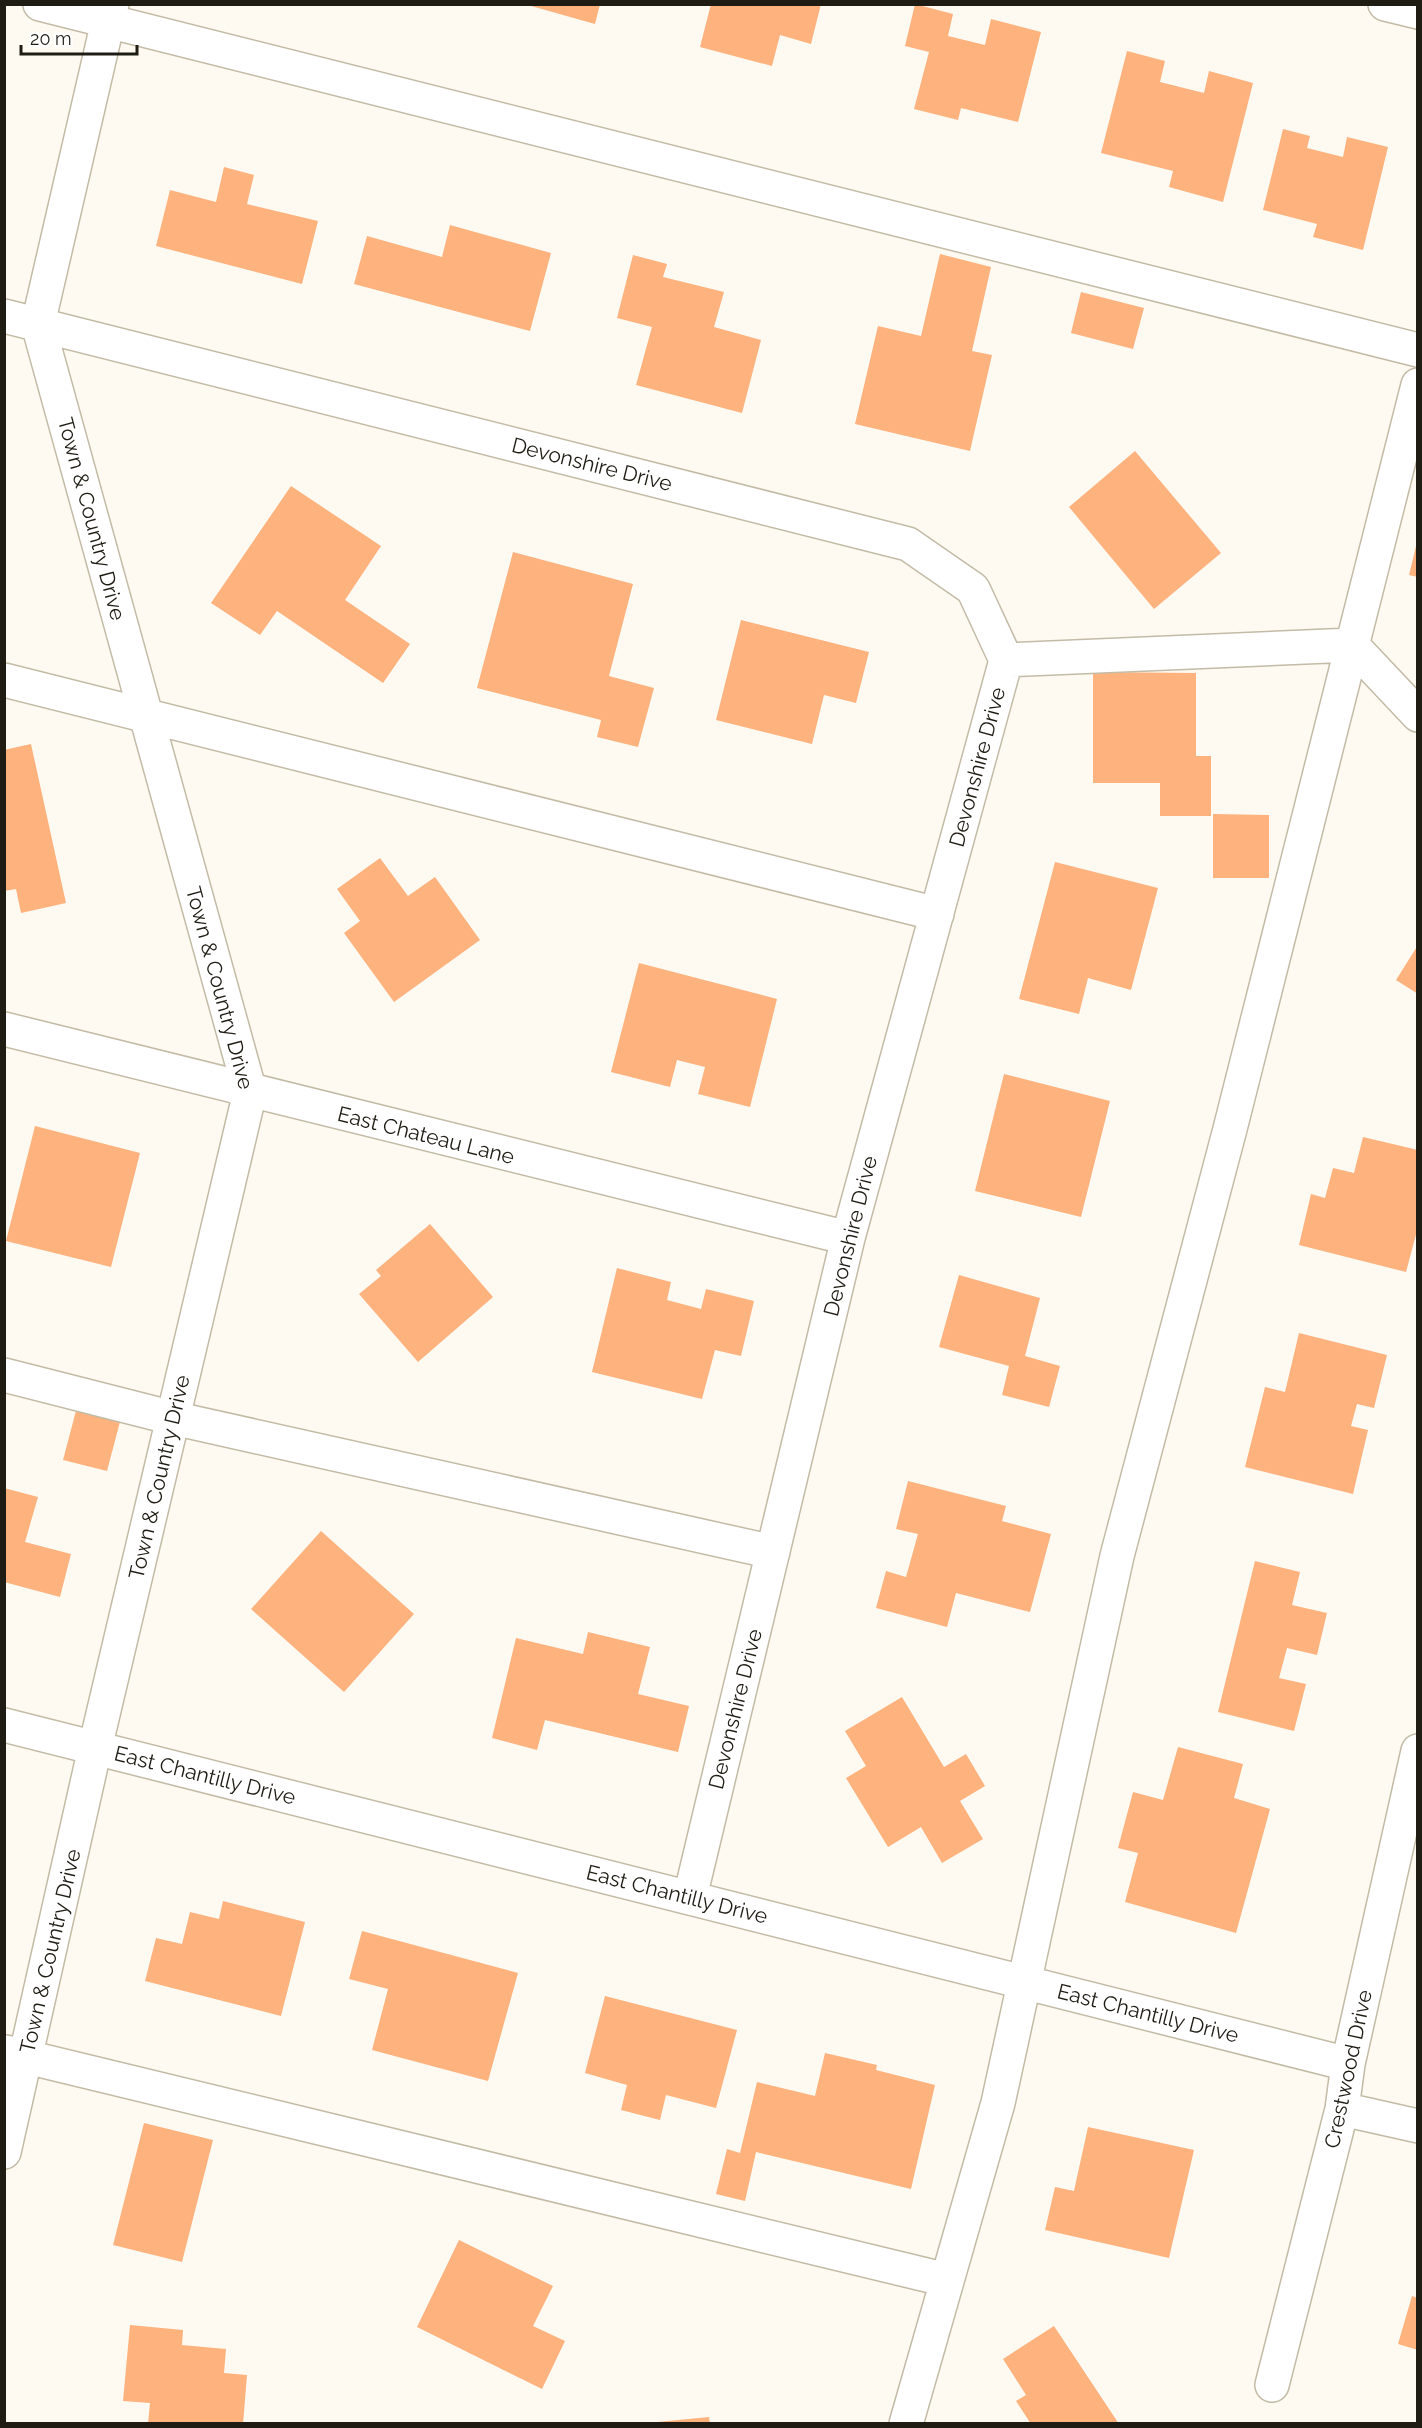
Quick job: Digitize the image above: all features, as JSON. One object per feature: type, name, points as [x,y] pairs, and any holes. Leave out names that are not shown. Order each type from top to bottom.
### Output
[{"type":"street","points":[[40,4],[110,13],[1418,350]]},
{"type":"street","points":[[1385,4],[1418,12]]},
{"type":"street","name":"Town & Country Drive","points":[[4,2152],[15,2054],[95,1748],[250,1092],[38,324],[110,13]]},
{"type":"street","name":"Devonshire Drive","points":[[4,316],[908,544],[973,589],[1006,660],[848,1238],[690,1897]]},
{"type":"street","points":[[906,2424],[998,2103],[1117,1556],[1233,1117],[1418,386]]},
{"type":"street","points":[[1006,660],[1352,645],[1418,715]]},
{"type":"street","points":[[4,680],[937,914]]},
{"type":"street","name":"East Chateau Lane","points":[[4,1029],[250,1092],[848,1238]]},
{"type":"street","points":[[4,1375],[173,1418],[773,1552]]},
{"type":"street","name":"East Chantilly Drive","points":[[4,1725],[1348,2064]]},
{"type":"street","name":"Crestwood Drive","points":[[1272,2385],[1342,2109],[1348,2064],[1418,1751]]},
{"type":"street","points":[[15,2054],[947,2280]]},
{"type":"street","points":[[1342,2109],[1418,2126]]},
{"type":"building","points":[[524,4],[600,4],[595,24]]},
{"type":"building","points":[[711,4],[821,4],[811,44],[780,35],[772,66],[700,47]]},
{"type":"building","points":[[915,4],[953,14],[948,36],[985,45],[991,19],[1041,32],[1018,122],[961,108],[958,120],[914,109],[929,52],[905,46]]},
{"type":"building","points":[[1127,51],[1165,61],[1160,82],[1204,93],[1209,71],[1253,83],[1223,202],[1169,187],[1173,171],[1101,153]]},
{"type":"building","points":[[1283,129],[1310,136],[1307,148],[1343,157],[1347,137],[1388,147],[1363,250],[1313,237],[1317,224],[1263,210]]},
{"type":"building","points":[[224,167],[254,175],[247,204],[318,221],[302,284],[156,246],[170,190],[216,202]]},
{"type":"building","points":[[450,225],[551,253],[530,331],[354,284],[367,236],[442,257]]},
{"type":"building","points":[[940,254],[991,267],[972,351],[992,355],[970,451],[855,424],[878,326],[921,336]]},
{"type":"building","points":[[633,255],[667,264],[663,277],[724,292],[714,327],[761,340],[742,413],[636,385],[652,327],[617,318]]},
{"type":"building","points":[[1081,292],[1144,308],[1133,349],[1071,333]]},
{"type":"building","points":[[1135,451],[1221,553],[1154,609],[1069,507]]},
{"type":"building","points":[[291,486],[381,546],[345,600],[410,644],[383,683],[277,611],[260,635],[211,603]]},
{"type":"building","points":[[1418,542],[1418,577],[1409,575]]},
{"type":"building","points":[[513,552],[633,584],[609,676],[654,688],[638,747],[597,737],[601,720],[477,688]]},
{"type":"building","points":[[741,620],[869,652],[856,703],[824,695],[812,744],[716,720]]},
{"type":"building","points":[[1093,672],[1196,673],[1196,756],[1211,756],[1211,816],[1160,816],[1160,783],[1093,783]]},
{"type":"building","points":[[31,744],[66,903],[21,913],[16,889],[4,891],[4,750]]},
{"type":"building","points":[[1213,814],[1269,815],[1269,878],[1213,878]]},
{"type":"building","points":[[380,858],[408,896],[435,877],[480,940],[394,1002],[344,933],[360,921],[337,889]]},
{"type":"building","points":[[1055,862],[1158,888],[1131,990],[1088,978],[1079,1014],[1019,999]]},
{"type":"building","points":[[1418,945],[1418,994],[1396,980]]},
{"type":"building","points":[[639,963],[777,999],[750,1107],[698,1094],[705,1067],[677,1060],[670,1087],[611,1072]]},
{"type":"building","points":[[1004,1074],[1110,1101],[1081,1217],[975,1191]]},
{"type":"building","points":[[35,1126],[140,1153],[111,1267],[6,1241]]},
{"type":"building","points":[[1363,1137],[1418,1150],[1418,1227],[1406,1272],[1299,1245],[1311,1194],[1325,1198],[1333,1168],[1354,1173]]},
{"type":"building","points":[[430,1224],[493,1297],[418,1362],[359,1294],[381,1276],[376,1270]]},
{"type":"building","points":[[617,1268],[671,1282],[667,1300],[701,1309],[706,1289],[754,1301],[741,1356],[715,1350],[702,1399],[592,1372]]},
{"type":"building","points":[[959,1275],[1040,1298],[1025,1356],[1060,1366],[1049,1407],[1002,1395],[1009,1366],[939,1347]]},
{"type":"building","points":[[1299,1333],[1387,1355],[1374,1408],[1357,1404],[1351,1426],[1368,1430],[1353,1494],[1245,1467],[1265,1387],[1285,1392]]},
{"type":"building","points":[[77,1407],[121,1418],[107,1471],[63,1460]]},
{"type":"building","points":[[908,1481],[1006,1506],[1002,1521],[1051,1534],[1030,1612],[956,1593],[947,1627],[876,1608],[886,1571],[906,1577],[918,1534],[896,1529]]},
{"type":"building","points":[[4,1488],[38,1497],[25,1542],[71,1554],[60,1597],[4,1582]]},
{"type":"building","points":[[321,1531],[414,1614],[344,1692],[251,1609]]},
{"type":"building","points":[[1255,1561],[1300,1572],[1292,1605],[1327,1613],[1317,1655],[1287,1648],[1279,1678],[1306,1684],[1294,1731],[1218,1712]]},
{"type":"building","points":[[588,1632],[650,1647],[638,1694],[689,1706],[678,1752],[545,1720],[537,1750],[492,1738],[516,1638],[583,1654]]},
{"type":"building","points":[[902,1697],[944,1767],[966,1754],[985,1786],[960,1801],[983,1839],[942,1863],[921,1827],[888,1847],[846,1778],[866,1766],[845,1731]]},
{"type":"building","points":[[1178,1747],[1243,1764],[1234,1798],[1270,1809],[1236,1933],[1125,1902],[1138,1853],[1118,1848],[1133,1792],[1163,1800]]},
{"type":"building","points":[[223,1901],[305,1922],[281,2016],[145,1981],[156,1938],[182,1944],[190,1912],[219,1919]]},
{"type":"building","points":[[362,1931],[518,1973],[488,2081],[372,2050],[388,1989],[349,1979]]},
{"type":"building","points":[[605,1996],[737,2030],[716,2108],[666,2095],[660,2120],[621,2110],[627,2085],[585,2073]]},
{"type":"building","points":[[825,2053],[877,2065],[876,2070],[935,2085],[911,2189],[756,2152],[745,2201],[716,2194],[727,2149],[740,2153],[757,2082],[815,2096]]},
{"type":"building","points":[[144,2123],[213,2140],[182,2262],[113,2245]]},
{"type":"building","points":[[1088,2127],[1194,2150],[1169,2258],[1045,2230],[1055,2187],[1074,2191]]},
{"type":"building","points":[[459,2240],[553,2286],[533,2326],[565,2341],[542,2389],[417,2327]]},
{"type":"building","points":[[1412,2296],[1418,2298],[1418,2350],[1398,2344]]},
{"type":"building","points":[[130,2325],[183,2330],[182,2345],[226,2349],[224,2373],[247,2375],[243,2424],[148,2424],[150,2403],[123,2401]]},
{"type":"building","points":[[1054,2326],[1119,2424],[1031,2424],[1016,2401],[1026,2395],[1003,2359]]},
{"type":"building","points":[[709,2417],[710,2424],[657,2424],[657,2422]]}]
